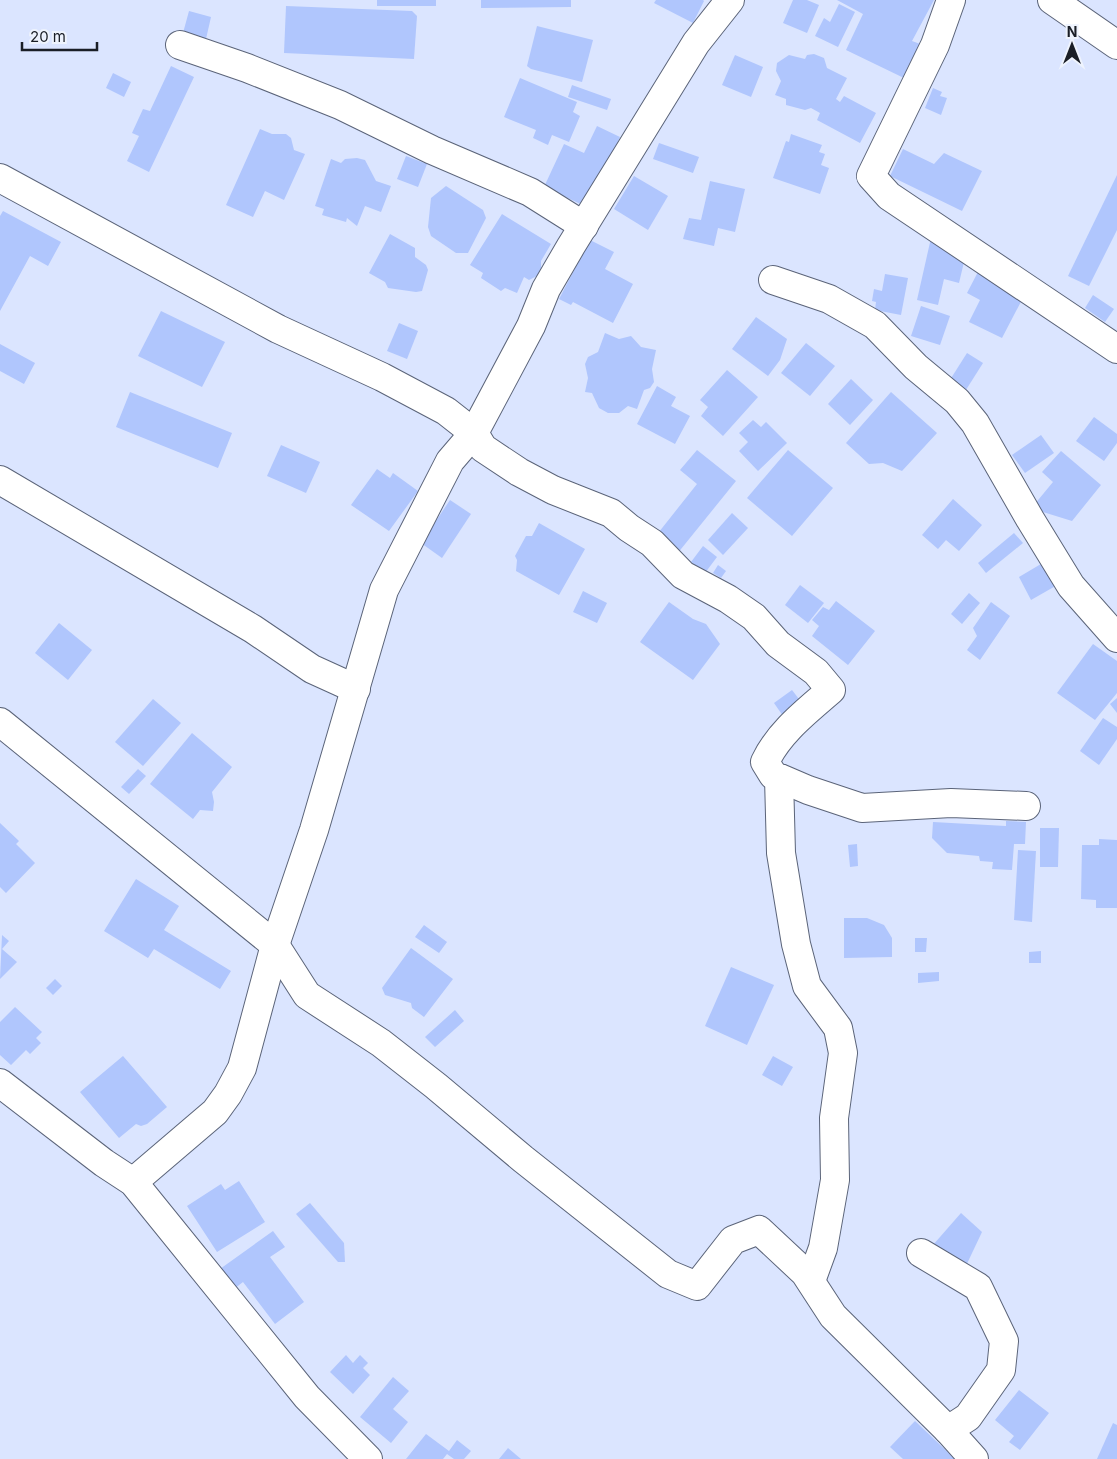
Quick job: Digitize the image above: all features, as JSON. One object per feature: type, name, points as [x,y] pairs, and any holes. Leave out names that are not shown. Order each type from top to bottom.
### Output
[{"type":"street","points":[[133,1182],[215,1112],[228,1094],[242,1068],[275,945],[314,830],[384,590],[450,461],[474,433],[531,326],[546,289],[696,43],[730,0]]},
{"type":"street","points":[[951,0],[935,45],[871,176],[889,196],[1117,348]]},
{"type":"street","points":[[1052,0],[1117,45]]},
{"type":"street","points":[[180,45],[247,68],[340,105],[447,157],[530,192],[584,226]]},
{"type":"street","points":[[0,178],[278,329],[382,377],[446,411],[474,433],[483,448],[519,472],[553,490],[612,513],[629,528],[652,543],[684,575],[728,599],[754,617],[778,644],[816,672],[831,690],[799,718],[771,749],[766,762],[773,775],[808,790],[862,808],[900,808],[951,803],[1026,806]]},
{"type":"street","points":[[773,280],[829,299],[875,325],[916,367],[957,400],[975,423],[1071,586],[1117,638]]},
{"type":"street","points":[[0,480],[253,629],[312,669],[356,689]]},
{"type":"street","points":[[0,722],[275,945],[307,995],[381,1043],[668,1274],[697,1286],[733,1240],[759,1230],[805,1273],[833,1316],[948,1430],[974,1459]]},
{"type":"street","points":[[779,778],[781,852],[796,944],[807,986],[838,1028],[843,1053],[834,1118],[835,1180],[823,1248],[811,1281]]},
{"type":"street","points":[[0,1083],[104,1163],[133,1182],[307,1398],[368,1459]]},
{"type":"street","points":[[921,1253],[978,1287],[1004,1341],[1002,1370],[968,1417],[948,1430]]},
{"type":"building","points":[[377,0],[436,0],[436,6],[377,6]]},
{"type":"building","points":[[481,0],[571,0],[571,7],[481,8]]},
{"type":"building","points":[[656,0],[704,1],[693,23],[654,3]]},
{"type":"building","points":[[793,0],[807,0],[819,5],[807,33],[783,23]]},
{"type":"building","points":[[837,0],[934,0],[912,41],[923,45],[906,79],[846,50],[863,14]]},
{"type":"building","points":[[839,4],[855,12],[838,47],[815,36],[824,18],[830,22]]},
{"type":"building","points":[[286,6],[412,11],[417,16],[414,59],[284,53]]},
{"type":"building","points":[[189,11],[211,17],[206,39],[183,33]]},
{"type":"building","points":[[537,26],[593,40],[582,82],[531,69],[527,66]]},
{"type":"building","points":[[814,54],[824,58],[827,68],[847,78],[836,99],[840,102],[844,96],[876,113],[860,143],[817,120],[820,113],[811,108],[805,110],[786,105],[786,99],[775,95],[781,81],[776,71],[777,63],[789,55],[805,59],[807,55]]},
{"type":"building","points":[[735,55],[763,67],[751,97],[722,85]]},
{"type":"building","points":[[171,66],[194,77],[149,172],[127,161],[139,136],[132,133],[143,109],[150,111]]},
{"type":"building","points":[[113,73],[131,82],[124,97],[106,88]]},
{"type":"building","points":[[520,78],[577,102],[573,112],[580,116],[569,142],[552,135],[548,145],[533,138],[536,130],[504,117]]},
{"type":"building","points":[[572,85],[611,99],[607,110],[568,97]]},
{"type":"building","points":[[933,88],[942,92],[940,96],[947,98],[941,115],[925,108]]},
{"type":"building","points":[[597,126],[620,137],[587,207],[544,187],[564,144],[584,153]]},
{"type":"building","points":[[260,129],[272,134],[286,134],[291,138],[294,150],[305,154],[284,200],[265,191],[253,217],[226,205]]},
{"type":"building","points":[[791,134],[822,145],[819,152],[825,154],[821,165],[829,168],[820,194],[773,178],[786,141],[789,142]]},
{"type":"building","points":[[659,143],[699,157],[693,173],[653,159]]},
{"type":"building","points":[[903,149],[934,164],[944,153],[982,171],[962,211],[890,176]]},
{"type":"building","points":[[406,156],[427,164],[418,187],[397,179]]},
{"type":"building","points":[[357,158],[365,160],[376,181],[391,186],[381,212],[365,206],[357,226],[347,218],[346,222],[322,215],[324,209],[315,206],[331,159],[341,163],[345,159]]},
{"type":"building","points":[[1117,175],[1117,230],[1089,286],[1068,276]]},
{"type":"building","points":[[634,176],[668,196],[648,230],[614,209]]},
{"type":"building","points":[[710,181],[745,189],[735,232],[718,228],[714,246],[683,239],[689,218],[701,220]]},
{"type":"building","points":[[446,186],[483,210],[486,218],[468,253],[456,253],[431,236],[428,227],[431,198]]},
{"type":"building","points":[[3,211],[61,242],[48,266],[30,256],[0,311],[0,216]]},
{"type":"building","points":[[502,214],[551,244],[541,261],[541,268],[537,276],[529,280],[524,277],[517,293],[505,288],[501,291],[481,278],[483,273],[470,265]]},
{"type":"building","points":[[390,234],[415,248],[415,257],[426,265],[428,270],[422,291],[416,292],[388,288],[385,282],[369,273]]},
{"type":"building","points":[[931,238],[964,262],[959,283],[944,279],[938,305],[917,300]]},
{"type":"building","points":[[590,240],[614,252],[605,269],[633,284],[613,323],[573,302],[571,305],[559,299]]},
{"type":"building","points":[[980,268],[1026,292],[1002,338],[969,322],[980,300],[967,293]]},
{"type":"building","points":[[885,274],[908,278],[901,315],[875,310],[876,302],[872,301],[874,289],[882,291]]},
{"type":"building","points":[[1093,295],[1114,309],[1105,322],[1085,308]]},
{"type":"building","points":[[921,306],[950,316],[940,345],[911,336]]},
{"type":"building","points":[[161,311],[225,342],[202,387],[138,356]]},
{"type":"building","points":[[756,317],[787,339],[780,360],[768,376],[732,349]]},
{"type":"building","points":[[399,323],[418,331],[407,359],[387,351]]},
{"type":"building","points":[[605,333],[619,339],[631,336],[641,347],[656,350],[652,369],[654,382],[650,388],[644,390],[637,409],[628,406],[619,413],[608,413],[599,408],[592,393],[585,392],[588,378],[585,364],[588,357],[598,352]]},
{"type":"building","points":[[806,343],[835,366],[810,396],[781,373]]},
{"type":"building","points":[[0,344],[35,363],[24,384],[0,371]]},
{"type":"building","points":[[967,353],[983,363],[964,393],[948,383]]},
{"type":"building","points":[[727,370],[758,397],[723,436],[701,416],[708,407],[700,400]]},
{"type":"building","points":[[851,379],[873,400],[850,425],[828,404]]},
{"type":"building","points":[[657,386],[676,397],[671,406],[690,416],[675,444],[637,424]]},
{"type":"building","points":[[130,392],[232,433],[218,468],[116,427]]},
{"type":"building","points":[[891,392],[937,433],[902,471],[883,463],[869,464],[846,443]]},
{"type":"building","points":[[1094,417],[1117,434],[1117,443],[1104,461],[1076,441]]},
{"type":"building","points":[[753,420],[761,427],[766,422],[787,443],[758,471],[739,451],[748,442],[739,433]]},
{"type":"building","points":[[1041,435],[1054,453],[1025,473],[1012,455]]},
{"type":"building","points":[[281,445],[320,462],[306,493],[267,476]]},
{"type":"building","points":[[697,450],[736,481],[677,554],[655,537],[697,484],[680,470]]},
{"type":"building","points":[[788,450],[833,488],[792,536],[747,498]]},
{"type":"building","points":[[1061,451],[1101,485],[1072,521],[1043,512],[1034,505],[1053,482],[1042,472]]},
{"type":"building","points":[[377,469],[390,478],[393,473],[418,491],[389,531],[351,505]]},
{"type":"building","points":[[953,499],[982,525],[959,551],[946,540],[938,549],[922,535]]},
{"type":"building","points":[[450,500],[471,514],[442,558],[421,543]]},
{"type":"building","points":[[732,513],[748,528],[723,555],[708,540]]},
{"type":"building","points":[[539,523],[585,549],[559,595],[516,571],[517,560],[515,556],[526,536],[532,536]]},
{"type":"building","points":[[1014,533],[1023,543],[986,573],[978,563]]},
{"type":"building","points":[[703,546],[717,557],[705,573],[691,562]]},
{"type":"building","points":[[1046,561],[1059,584],[1031,600],[1019,577]]},
{"type":"building","points":[[718,565],[726,571],[721,578],[713,573]]},
{"type":"building","points":[[800,585],[824,603],[808,623],[785,605]]},
{"type":"building","points":[[583,591],[607,603],[597,623],[573,612]]},
{"type":"building","points":[[969,593],[980,603],[962,624],[951,614]]},
{"type":"building","points":[[836,601],[875,631],[848,665],[812,636],[819,626],[812,620],[823,607],[829,610]]},
{"type":"building","points":[[669,602],[693,619],[706,624],[720,644],[693,680],[640,642]]},
{"type":"building","points":[[991,602],[1010,616],[980,660],[967,650],[977,636],[973,628]]},
{"type":"building","points":[[59,623],[92,650],[68,680],[35,653]]},
{"type":"building","points":[[1093,644],[1117,661],[1117,693],[1095,720],[1057,693]]},
{"type":"building","points":[[792,690],[802,703],[783,716],[774,703]]},
{"type":"building","points":[[1117,698],[1117,713],[1110,704]]},
{"type":"building","points":[[153,699],[181,723],[143,766],[115,742]]},
{"type":"building","points":[[1103,718],[1117,727],[1117,739],[1099,765],[1080,751]]},
{"type":"building","points":[[192,733],[232,767],[212,792],[213,811],[200,810],[193,819],[150,784]]},
{"type":"building","points":[[138,769],[146,776],[129,794],[121,787]]},
{"type":"building","points":[[1006,821],[1026,822],[1025,844],[1014,844],[1012,870],[992,869],[993,862],[980,861],[979,856],[947,853],[932,838],[933,822],[1006,826]]},
{"type":"building","points":[[0,823],[19,841],[16,844],[35,863],[6,893],[0,887]]},
{"type":"building","points":[[1040,828],[1059,828],[1058,867],[1040,867]]},
{"type":"building","points":[[1099,839],[1117,840],[1117,908],[1096,908],[1096,900],[1081,899],[1082,845],[1099,845]]},
{"type":"building","points":[[857,844],[858,866],[850,867],[848,845]]},
{"type":"building","points":[[1018,850],[1036,851],[1032,922],[1014,920]]},
{"type":"building","points":[[136,879],[179,906],[164,930],[231,971],[220,989],[154,949],[148,958],[104,931]]},
{"type":"building","points":[[844,918],[867,918],[884,925],[892,938],[892,957],[844,958]]},
{"type":"building","points":[[424,925],[447,942],[439,953],[415,937]]},
{"type":"building","points":[[2,935],[9,941],[2,949],[17,962],[0,979]]},
{"type":"building","points":[[915,938],[927,938],[926,952],[915,952]]},
{"type":"building","points":[[411,948],[453,979],[424,1017],[412,1008],[411,1003],[385,995],[382,988]]},
{"type":"building","points":[[1041,951],[1041,963],[1029,963],[1029,952]]},
{"type":"building","points":[[731,967],[774,985],[747,1045],[705,1026]]},
{"type":"building","points":[[939,972],[939,981],[918,983],[918,973]]},
{"type":"building","points":[[55,979],[62,986],[53,995],[46,988]]},
{"type":"building","points":[[15,1007],[42,1032],[36,1038],[41,1043],[30,1054],[26,1050],[11,1065],[0,1055],[0,1022]]},
{"type":"building","points":[[455,1010],[464,1021],[435,1047],[425,1037]]},
{"type":"building","points":[[123,1056],[167,1107],[147,1124],[141,1126],[136,1124],[119,1138],[80,1092]]},
{"type":"building","points":[[773,1056],[793,1067],[782,1086],[762,1075]]},
{"type":"building","points":[[239,1181],[265,1222],[217,1252],[187,1206],[221,1184],[225,1190]]},
{"type":"building","points":[[310,1203],[344,1243],[345,1262],[338,1262],[296,1214]]},
{"type":"building","points":[[961,1213],[982,1232],[964,1270],[933,1245]]},
{"type":"building","points":[[273,1231],[285,1247],[270,1257],[304,1302],[275,1324],[243,1282],[234,1289],[220,1269]]},
{"type":"building","points":[[346,1355],[353,1363],[360,1355],[368,1363],[363,1368],[370,1375],[353,1394],[330,1372]]},
{"type":"building","points":[[393,1377],[409,1391],[393,1409],[408,1422],[391,1443],[360,1417]]},
{"type":"building","points":[[1019,1390],[1049,1413],[1020,1450],[1009,1442],[1014,1436],[995,1420]]},
{"type":"building","points":[[915,1421],[955,1459],[903,1459],[890,1447]]},
{"type":"building","points":[[1113,1423],[1117,1425],[1117,1459],[1097,1459]]},
{"type":"building","points":[[426,1434],[449,1451],[457,1440],[471,1451],[464,1459],[454,1459],[447,1454],[443,1459],[406,1459]]},
{"type":"building","points":[[508,1448],[521,1459],[499,1459]]}]
